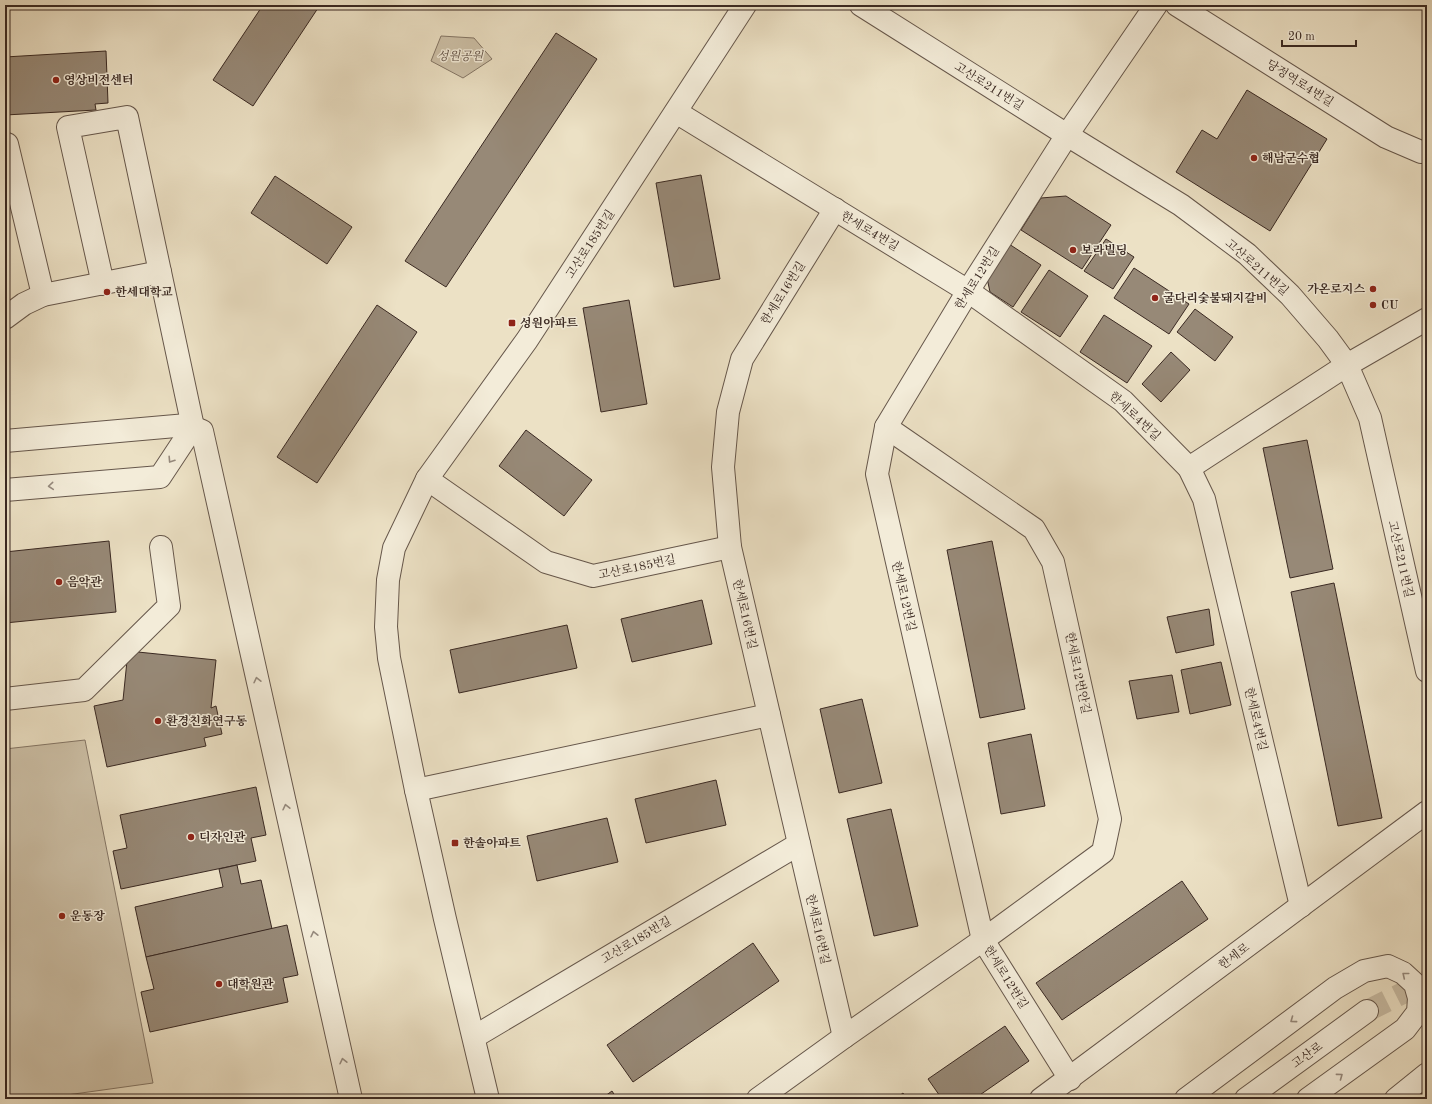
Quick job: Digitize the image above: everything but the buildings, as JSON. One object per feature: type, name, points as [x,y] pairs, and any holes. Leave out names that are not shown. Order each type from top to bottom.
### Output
[{"type":"street","name":"고산로185번길","points":[[488,1099],[416,790],[389,658],[386,627],[388,580],[394,548],[427,479],[527,340],[745,5]]},
{"type":"street","name":"고산로211번길","points":[[861,5],[1181,205],[1247,254],[1290,296],[1328,339],[1347,365],[1370,418],[1427,671]]},
{"type":"street","name":"한세로12번길","points":[[1070,1079],[983,940],[876,474],[886,427],[968,291],[1067,135],[1156,5]]},
{"type":"street","name":"당정역로4번길","points":[[1177,5],[1386,137],[1421,152],[1427,152]]},
{"type":"street","name":"한세로4번길","points":[[676,112],[968,291],[1123,401],[1189,468],[1204,499],[1301,906]]},
{"type":"street","points":[[5,490],[160,477],[193,427],[127,118],[68,127],[103,284]]},
{"type":"street","points":[[7,144],[43,295]]},
{"type":"street","name":"한세로16번길","points":[[835,209],[742,359],[728,412],[723,467],[730,547],[844,1037]]},
{"type":"street","points":[[5,318],[24,304],[43,295],[160,272]]},
{"type":"street","points":[[1189,468],[1347,365],[1427,319]]},
{"type":"street","points":[[5,441],[187,425],[202,431],[351,1099]]},
{"type":"street","name":"한세로12번안길","points":[[886,427],[1034,529],[1053,562],[1110,819],[1103,852],[983,940]]},
{"type":"street","name":"고산로185번길","points":[[427,479],[546,562],[593,576],[730,547]]},
{"type":"street","points":[[5,699],[84,690],[169,606],[161,547]]},
{"type":"street","points":[[416,790],[769,715]]},
{"type":"street","name":"한세로","points":[[1042,1099],[1427,812]]},
{"type":"street","name":"고산로185번길","points":[[474,1037],[799,844]]},
{"type":"street","points":[[758,1099],[983,940]]},
{"type":"street","points":[[1186,1099],[1335,988],[1364,971],[1388,966],[1403,972],[1415,984],[1419,998],[1418,1012],[1405,1029],[1308,1099]]},
{"type":"street","name":"고산로","points":[[1246,1099],[1367,1011]]},
{"type":"street","points":[[1396,1099],[1427,1074]]},
{"type":"green space","name":"성원공원","points":[[441,36],[474,38],[492,59],[463,78],[431,61]]},
{"type":"green space","name":"운동장","points":[[85,740],[153,1083],[38,1099],[5,1099],[5,749]]},
{"type":"tunnel","points":[[1367,1011],[1427,981]]},
{"type":"place","name":"영상비전센터","points":[[56,80]]},
{"type":"place","name":"해남군수협","points":[[1254,158]]},
{"type":"place","name":"보라빌딩","points":[[1073,250]]},
{"type":"place","name":"가온로지스","points":[[1373,289]]},
{"type":"place","name":"한세대학교","points":[[107,292]]},
{"type":"place","name":"굴다리숯불돼지갈비","points":[[1155,298]]},
{"type":"place","name":"CU","points":[[1373,305]]},
{"type":"place","name":"성원아파트","points":[[512,323]]},
{"type":"place","name":"음악관","points":[[59,582]]},
{"type":"place","name":"환경친화연구동","points":[[158,721]]},
{"type":"place","name":"디자인관","points":[[191,837]]},
{"type":"place","name":"한솔아파트","points":[[455,843]]},
{"type":"place","name":"운동장","points":[[62,916]]},
{"type":"place","name":"대학원관","points":[[219,984]]}]
